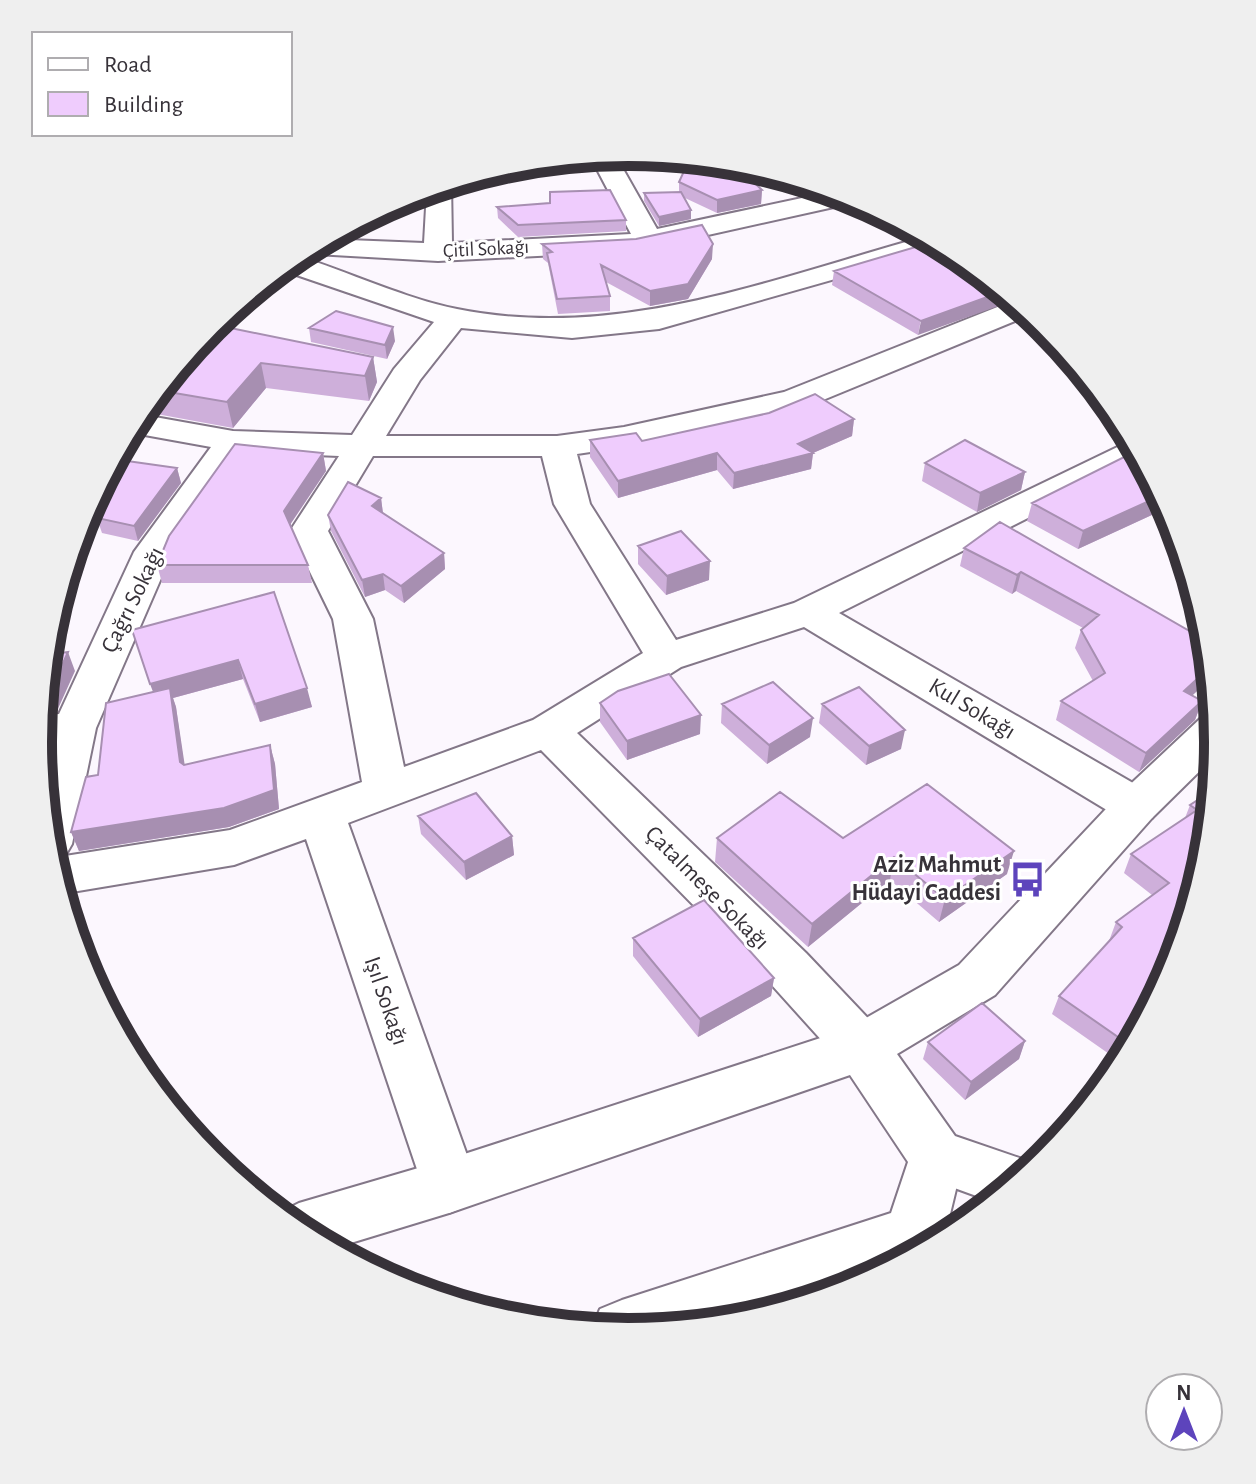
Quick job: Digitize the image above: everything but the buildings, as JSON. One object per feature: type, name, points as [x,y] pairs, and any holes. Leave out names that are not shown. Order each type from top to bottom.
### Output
[{"type":"street","points":[[608,167],[649,240]]},
{"type":"street","points":[[438,252],[440,198]]},
{"type":"street","name":"Çitil Sokağı","points":[[332,248],[438,252],[649,240],[825,202]]},
{"type":"street","points":[[302,267],[453,318],[572,329],[659,320],[921,246]]},
{"type":"street","points":[[147,425],[233,441],[361,446],[557,446],[624,437],[794,400],[1011,312]]},
{"type":"street","points":[[387,792],[353,619],[309,531],[361,446],[391,373],[453,318]]},
{"type":"street","name":"Çağrı Sokağı","points":[[53,780],[57,729],[153,552],[233,441]]},
{"type":"street","points":[[557,446],[572,504],[666,657]]},
{"type":"street","points":[[68,874],[234,847],[548,731],[666,657],[808,612],[1127,454]]},
{"type":"street","points":[[993,520],[1034,543]]},
{"type":"street","name":"Kul Sokağı","points":[[808,612],[1136,806]]},
{"type":"street","name":"Çatalmeşe Sokağı","points":[[548,731],[788,968],[862,1048],[936,1156]]},
{"type":"street","points":[[316,1226],[449,1186],[862,1048],[977,980],[1136,806],[1204,741]]},
{"type":"street","name":"Işıl Sokağı","points":[[322,816],[449,1186]]},
{"type":"street","points":[[913,1243],[936,1156],[1004,1179]]},
{"type":"street","points":[[672,1316],[901,1249]]},
{"type":"place","name":"Aziz Mahmut Hüdayi Caddesi","points":[[1027,879]]}]
